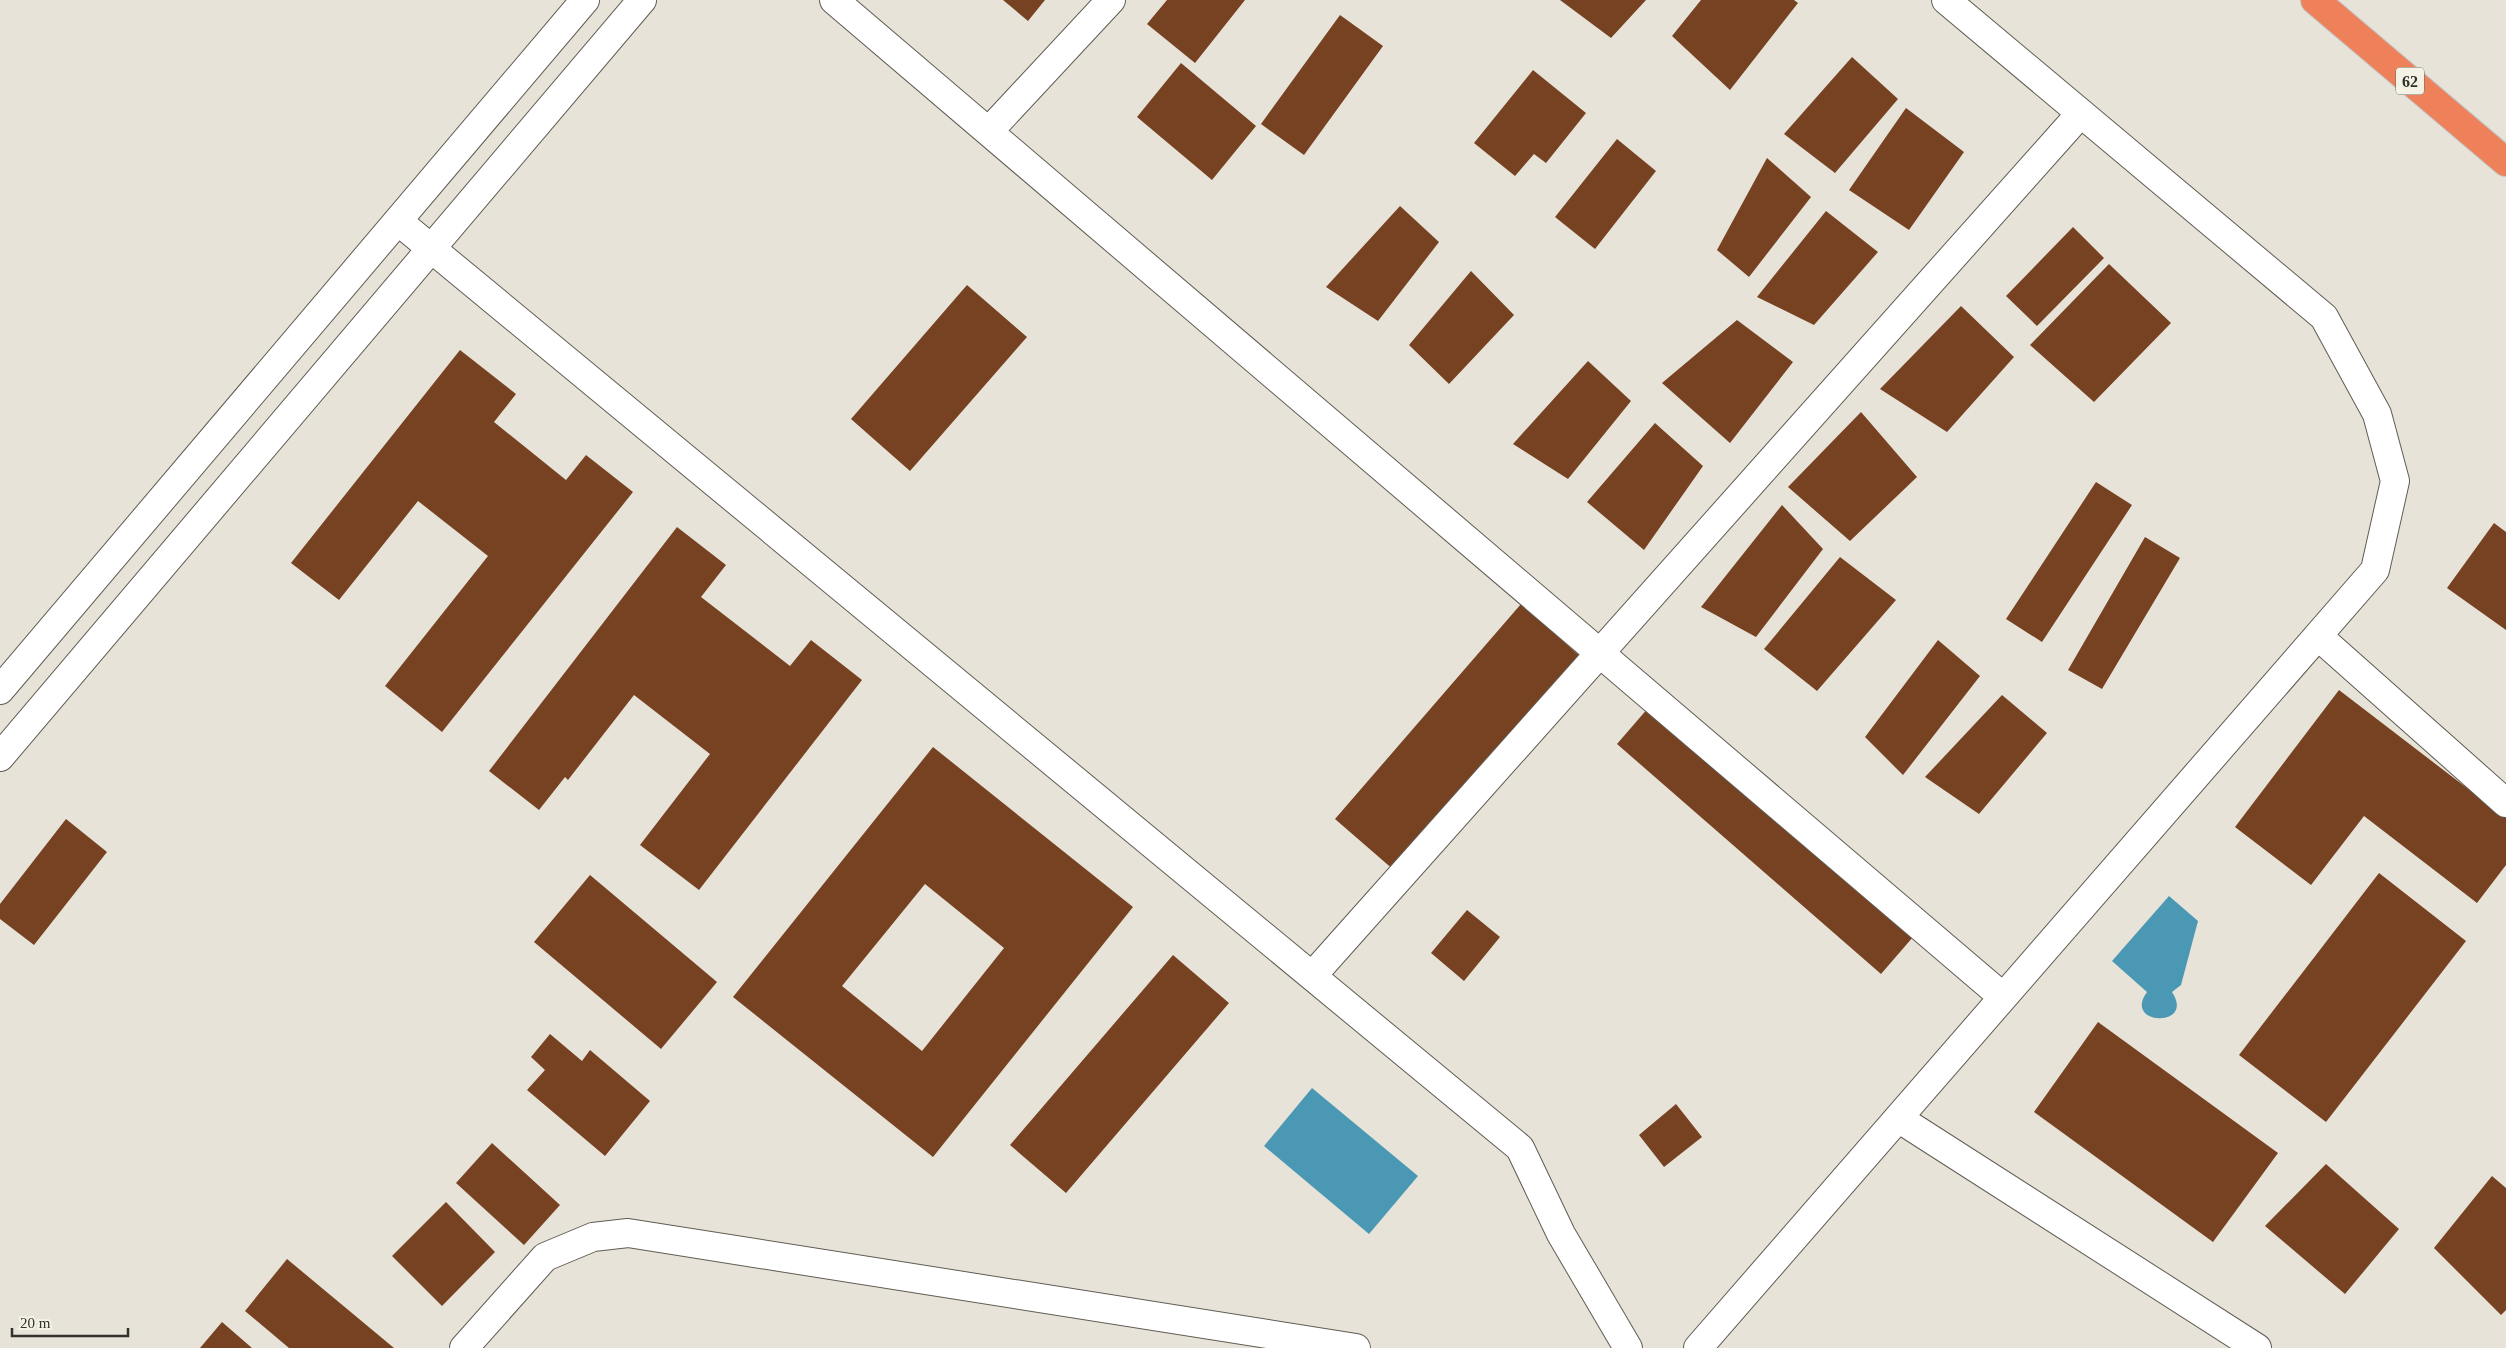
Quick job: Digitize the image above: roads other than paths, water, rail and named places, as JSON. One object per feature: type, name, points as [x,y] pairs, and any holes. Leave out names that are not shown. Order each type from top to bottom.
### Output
[{"type":"highway","name":"62","points":[[2315,0],[2506,162]]},
{"type":"street","points":[[0,690],[585,0]]},
{"type":"street","points":[[0,757],[642,0]]},
{"type":"street","points":[[834,0],[2003,997]]},
{"type":"street","points":[[989,131],[1111,0]]},
{"type":"street","points":[[1698,1348],[2375,570],[2395,481],[2378,414],[2324,317],[1946,0]]},
{"type":"street","points":[[1312,976],[2081,113]]},
{"type":"street","points":[[398,221],[1520,1148],[1561,1234],[1628,1348]]},
{"type":"street","points":[[2318,636],[2506,803]]},
{"type":"street","points":[[1898,1118],[2257,1348]]},
{"type":"street","points":[[464,1348],[545,1257],[593,1237],[628,1233],[1356,1348]]},
{"type":"water","points":[[2169,896],[2198,921],[2181,985],[2172,992],[2177,1004],[2175,1012],[2168,1017],[2159,1018],[2150,1016],[2144,1011],[2142,1003],[2147,992],[2112,961]]},
{"type":"water","points":[[1312,1088],[1418,1176],[1369,1234],[1264,1146]]}]
